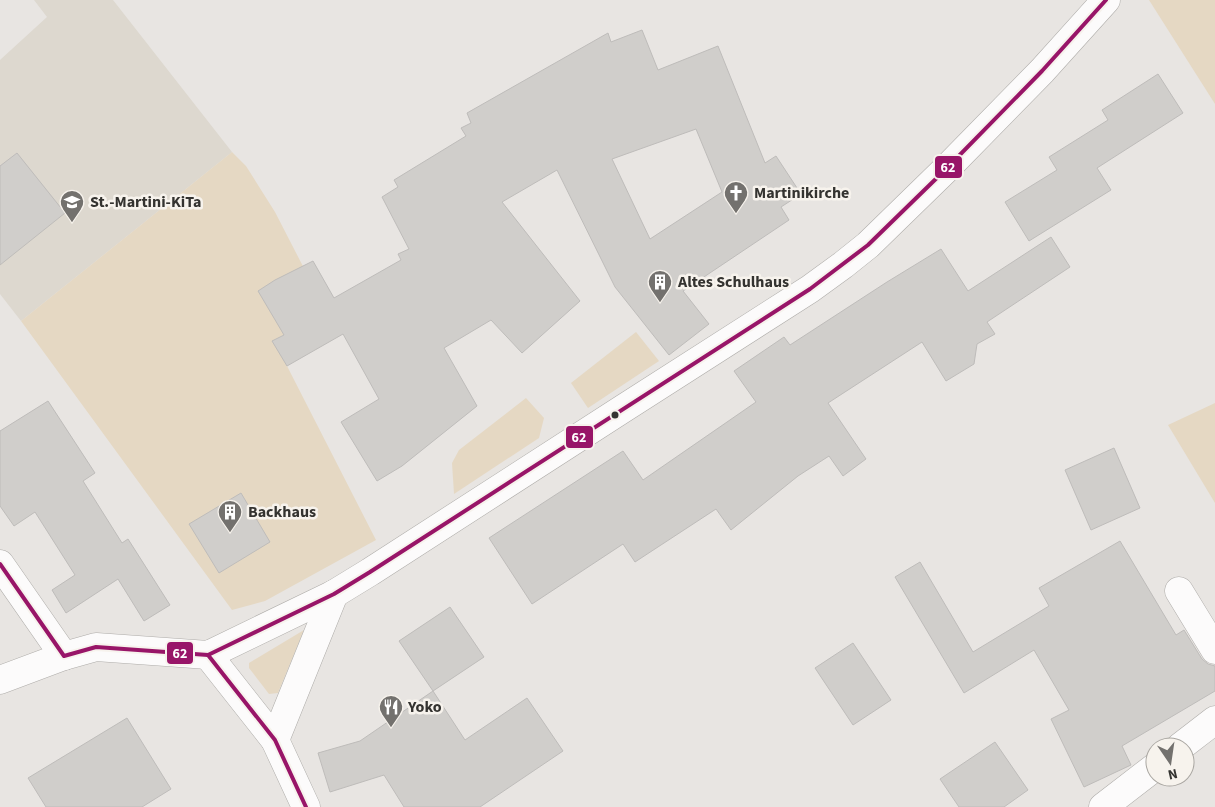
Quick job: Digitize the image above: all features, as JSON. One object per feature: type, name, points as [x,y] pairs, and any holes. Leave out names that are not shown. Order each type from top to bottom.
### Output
[{"type":"street","points":[[0,680],[64,656],[96,647],[208,655],[334,594],[370,572],[810,289],[843,265],[868,245],[945,170],[1042,72],[1106,0]]},
{"type":"street","points":[[0,564],[64,656]]},
{"type":"street","points":[[1179,590],[1215,650]]},
{"type":"street","points":[[275,740],[334,594]]},
{"type":"street","points":[[208,655],[275,740],[306,807]]},
{"type":"street","points":[[1193,737],[1215,720]]},
{"type":"street","points":[[1104,807],[1145,775]]},
{"type":"shaded area","name":"St.-Martini-KiTa","points":[[34,0],[113,0],[232,152],[21,321],[0,294],[0,60],[47,17]]},
{"type":"shaded area","points":[[1149,0],[1215,0],[1215,104]]},
{"type":"shaded area","points":[[232,152],[246,166],[275,212],[326,311],[273,341],[376,540],[265,601],[232,610],[21,321]]},
{"type":"shaded area","points":[[636,332],[659,361],[588,408],[571,383]]},
{"type":"shaded area","points":[[526,398],[544,418],[539,438],[454,494],[452,463],[459,450]]},
{"type":"shaded area","points":[[1215,403],[1215,503],[1168,425]]},
{"type":"shaded area","points":[[304,630],[278,693],[269,694],[249,668],[249,663]]},
{"type":"building","points":[[642,30],[658,70],[718,46],[765,163],[776,156],[801,194],[781,207],[789,220],[683,291],[709,324],[669,355],[615,287],[557,170],[502,202],[580,301],[522,353],[491,320],[444,348],[477,406],[402,466],[377,481],[341,422],[379,399],[343,334],[287,366],[272,341],[284,335],[258,291],[275,280],[313,261],[334,298],[401,260],[398,254],[409,249],[382,197],[398,187],[394,180],[466,136],[461,128],[471,123],[467,113],[608,33],[611,42]],"holes":[[[696,129],[722,192],[650,239],[612,159]]]},
{"type":"building","points":[[1158,74],[1183,113],[1097,168],[1111,190],[1029,241],[1005,202],[1057,170],[1049,157],[1108,120],[1102,110]]},
{"type":"building","points":[[17,153],[65,213],[0,265],[0,166]]},
{"type":"building","points":[[1051,237],[1070,267],[987,322],[995,334],[977,344],[974,364],[946,381],[922,342],[828,403],[866,459],[843,476],[829,456],[798,476],[731,530],[716,509],[635,562],[623,544],[532,604],[489,538],[623,451],[643,480],[756,402],[734,371],[784,337],[790,345],[941,249],[968,291]]},
{"type":"building","points":[[48,401],[95,473],[83,481],[122,543],[128,539],[170,605],[144,621],[118,579],[66,613],[52,590],[75,575],[35,512],[14,526],[0,506],[0,431]]},
{"type":"building","points":[[1114,448],[1140,508],[1091,530],[1065,470]]},
{"type":"building","name":"Backhaus","points":[[241,493],[270,542],[219,573],[189,524]]},
{"type":"building","points":[[1120,541],[1176,635],[1184,630],[1202,659],[1208,664],[1215,666],[1215,691],[1122,746],[1131,765],[1084,787],[1051,719],[1069,710],[1034,650],[964,693],[895,577],[920,562],[973,652],[1049,606],[1039,588]]},
{"type":"building","points":[[450,607],[484,657],[433,691],[399,641]]},
{"type":"building","points":[[853,643],[891,700],[853,725],[815,668]]},
{"type":"building","points":[[433,691],[465,740],[527,698],[563,751],[480,807],[404,807],[384,775],[330,792],[318,753],[360,741]]},
{"type":"building","points":[[127,718],[171,789],[142,807],[46,807],[28,778]]},
{"type":"building","points":[[995,742],[1028,790],[1004,807],[959,807],[940,779]]},
{"type":"transit line","name":"62","points":[[0,564],[64,656],[96,647],[208,655],[334,594],[810,289],[868,245],[1042,71],[1106,0]]},
{"type":"transit line","name":"62","points":[[208,655],[275,740],[306,807]]},
{"type":"place","name":"Martinikirche","points":[[736,214]]},
{"type":"place","name":"St.-Martini-KiTa","points":[[72,223]]},
{"type":"place","name":"Altes Schulhaus","points":[[660,303]]},
{"type":"place","name":"Backhaus","points":[[230,533]]},
{"type":"place","name":"Yoko","points":[[391,728]]}]
